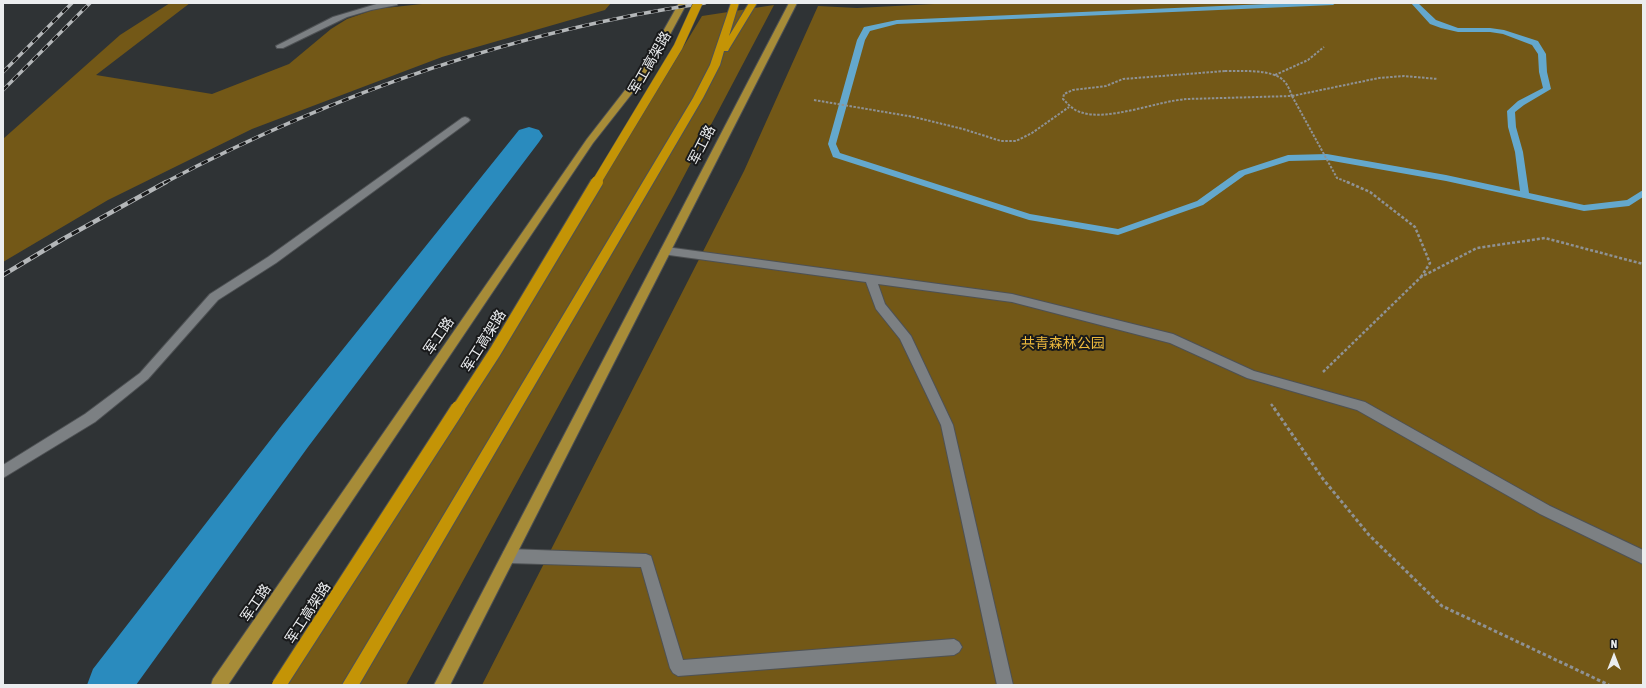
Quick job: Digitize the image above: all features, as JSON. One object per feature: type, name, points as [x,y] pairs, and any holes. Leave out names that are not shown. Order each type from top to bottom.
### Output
[{"type":"highway","name":"军工高架路","points":[[279,685],[495,352],[678,47],[698,3]]},
{"type":"highway","points":[[715,65],[735,3]]},
{"type":"highway","points":[[350,685],[753,3]]},
{"type":"main road","name":"军工路","points":[[219,685],[590,142],[647,68],[683,3]]},
{"type":"main road","name":"军工路","points":[[442,685],[793,3]]},
{"type":"street","points":[[280,46],[302,37],[328,22],[358,11],[394,3]]},
{"type":"street","points":[[3,472],[90,418],[144,376],[214,297],[278,256],[465,120]]},
{"type":"street","points":[[666,251],[1012,298],[1173,339],[1251,375],[1361,406],[1545,510],[1643,557]]},
{"type":"street","points":[[871,280],[880,306],[905,336],[947,424],[1005,685]]},
{"type":"street","points":[[509,556],[646,561],[678,668],[954,647]]},
{"type":"path","points":[[1275,75],[1306,62],[1317,55],[1324,47]]},
{"type":"path","points":[[1304,390],[1421,277],[1430,263],[1415,227],[1370,192],[1337,178],[1292,96],[1284,82],[1275,75],[1250,71],[1225,71],[1123,79],[1106,86],[1073,90],[1064,94],[1063,99],[1069,107],[1081,113],[1097,114],[1154,105],[1170,100],[1208,97],[1261,98],[1292,96],[1378,78],[1416,76],[1438,79]]},
{"type":"path","points":[[814,100],[935,122],[1001,142],[1016,142],[1032,133],[1069,107]]},
{"type":"path","points":[[1421,277],[1478,248],[1545,238],[1643,264]]},
{"type":"path","points":[[1251,375],[1323,479],[1369,535],[1442,606],[1609,685]]},
{"type":"green space","points":[[170,3],[190,3],[96,75],[212,94],[289,64],[331,29],[347,19],[376,9],[431,3],[611,3],[605,10],[442,57],[252,129],[108,200],[3,262],[3,139],[120,35]]},
{"type":"green space","name":"共青森林公园","points":[[953,3],[1643,3],[1643,685],[482,685],[744,171],[818,6],[857,8]]},
{"type":"green space","points":[[774,5],[674,195],[406,685],[285,685],[587,206],[702,16]]},
{"type":"waterway","points":[[1333,3],[897,22],[867,29],[861,40],[832,144],[836,155],[1029,217],[1118,232],[1200,203],[1242,173],[1288,158],[1327,157],[1446,178],[1584,208],[1629,203],[1643,193]]},
{"type":"waterway","points":[[1414,3],[1433,22],[1458,30],[1490,30],[1504,32],[1535,43],[1542,54],[1543,72],[1547,89],[1521,103],[1511,111],[1512,127],[1519,152],[1525,194]]},
{"type":"waterway","points":[[109,685],[295,436],[529,136]]},
{"type":"railway","points":[[3,72],[72,3]]},
{"type":"railway","points":[[3,90],[90,3]]},
{"type":"railway","points":[[166,182],[293,121],[359,94],[427,70],[564,30],[634,15],[705,3]]},
{"type":"railway","points":[[3,275],[63,239],[166,182]]}]
